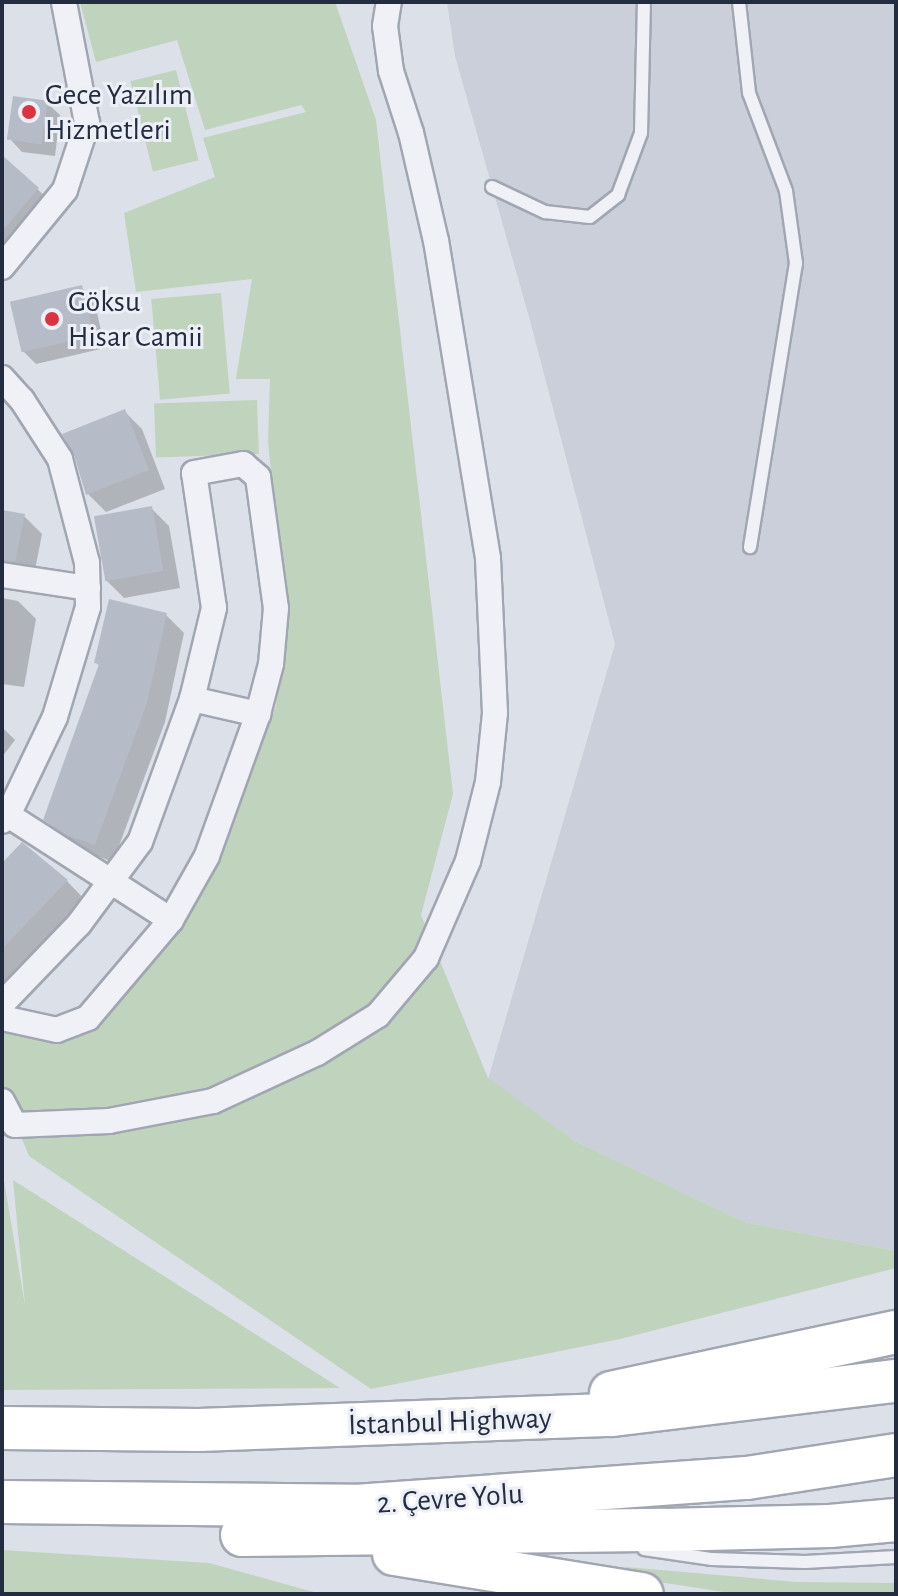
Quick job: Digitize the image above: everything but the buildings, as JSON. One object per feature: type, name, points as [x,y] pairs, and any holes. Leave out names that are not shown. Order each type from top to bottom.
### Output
[{"type":"highway","points":[[791,1352],[896,1311]]},
{"type":"highway","points":[[481,1422],[791,1352],[896,1332]]},
{"type":"highway","name":"İstanbul Highway","points":[[2,1428],[199,1430],[481,1422],[613,1415],[896,1381]]},
{"type":"highway","name":"2. Çevre Yolu","points":[[2,1502],[369,1505],[747,1478],[896,1455]]},
{"type":"highway","points":[[77,1505],[242,1535],[489,1567],[642,1594]]},
{"type":"highway","points":[[242,1535],[830,1526],[896,1520]]},
{"type":"street","points":[[2,267],[65,190],[87,123],[64,2]]},
{"type":"street","points":[[2,1101],[15,1125],[109,1121],[213,1101],[317,1053],[378,1015],[426,958],[468,861],[488,782],[495,713],[488,558],[436,241],[414,145],[391,71],[385,26],[389,2]]},
{"type":"street","points":[[2,378],[22,400],[60,459],[87,563],[88,588],[88,607],[55,717],[12,788],[5,818],[171,920]]},
{"type":"street","points":[[2,1004],[79,924],[140,842],[192,699],[214,608],[194,473],[243,464],[258,477],[276,608],[271,664],[258,714],[207,856],[171,920],[88,1018],[57,1030],[2,1018]]},
{"type":"street","points":[[2,575],[88,588]]},
{"type":"street","points":[[192,699],[258,714]]},
{"type":"lane","points":[[492,187],[545,212],[590,217],[618,195],[641,133],[644,2]]},
{"type":"lane","points":[[739,2],[749,93],[786,191],[796,263],[750,547]]},
{"type":"lane","points":[[539,1532],[617,1544]]},
{"type":"lane","points":[[633,1547],[712,1559],[805,1562],[896,1557]]},
{"type":"shaded area","points":[[447,2],[896,2],[896,1251],[744,1222],[575,1141],[488,1079],[615,644],[529,317],[455,56]]},
{"type":"green space","points":[[80,2],[335,2],[376,120],[453,794],[421,915],[488,1078],[575,1141],[744,1222],[896,1251],[896,1268],[620,1339],[371,1389],[29,1156],[2,1091],[2,1022],[96,1021],[219,848],[276,706],[286,627],[268,441],[270,379],[236,379],[252,279],[136,292],[124,213],[215,177],[203,138],[306,112],[301,105],[205,130],[177,40],[96,62]]},
{"type":"green space","points":[[176,70],[198,160],[153,172],[130,81]]},
{"type":"green space","points":[[221,293],[230,394],[160,400],[151,299]]},
{"type":"green space","points":[[257,400],[259,454],[156,458],[154,404]]},
{"type":"green space","points":[[2,1169],[25,1305],[13,1180],[340,1388],[2,1390]]},
{"type":"green space","points":[[2,1550],[209,1563],[321,1594],[2,1594]]},
{"type":"green space","points":[[626,1567],[797,1582],[896,1583],[896,1594],[737,1594],[626,1577],[620,1572]]},
{"type":"place","name":"Gece Yazılım Hizmetleri","points":[[29,112]]},
{"type":"place","name":"Göksu Hisar Camii","points":[[52,319]]}]
